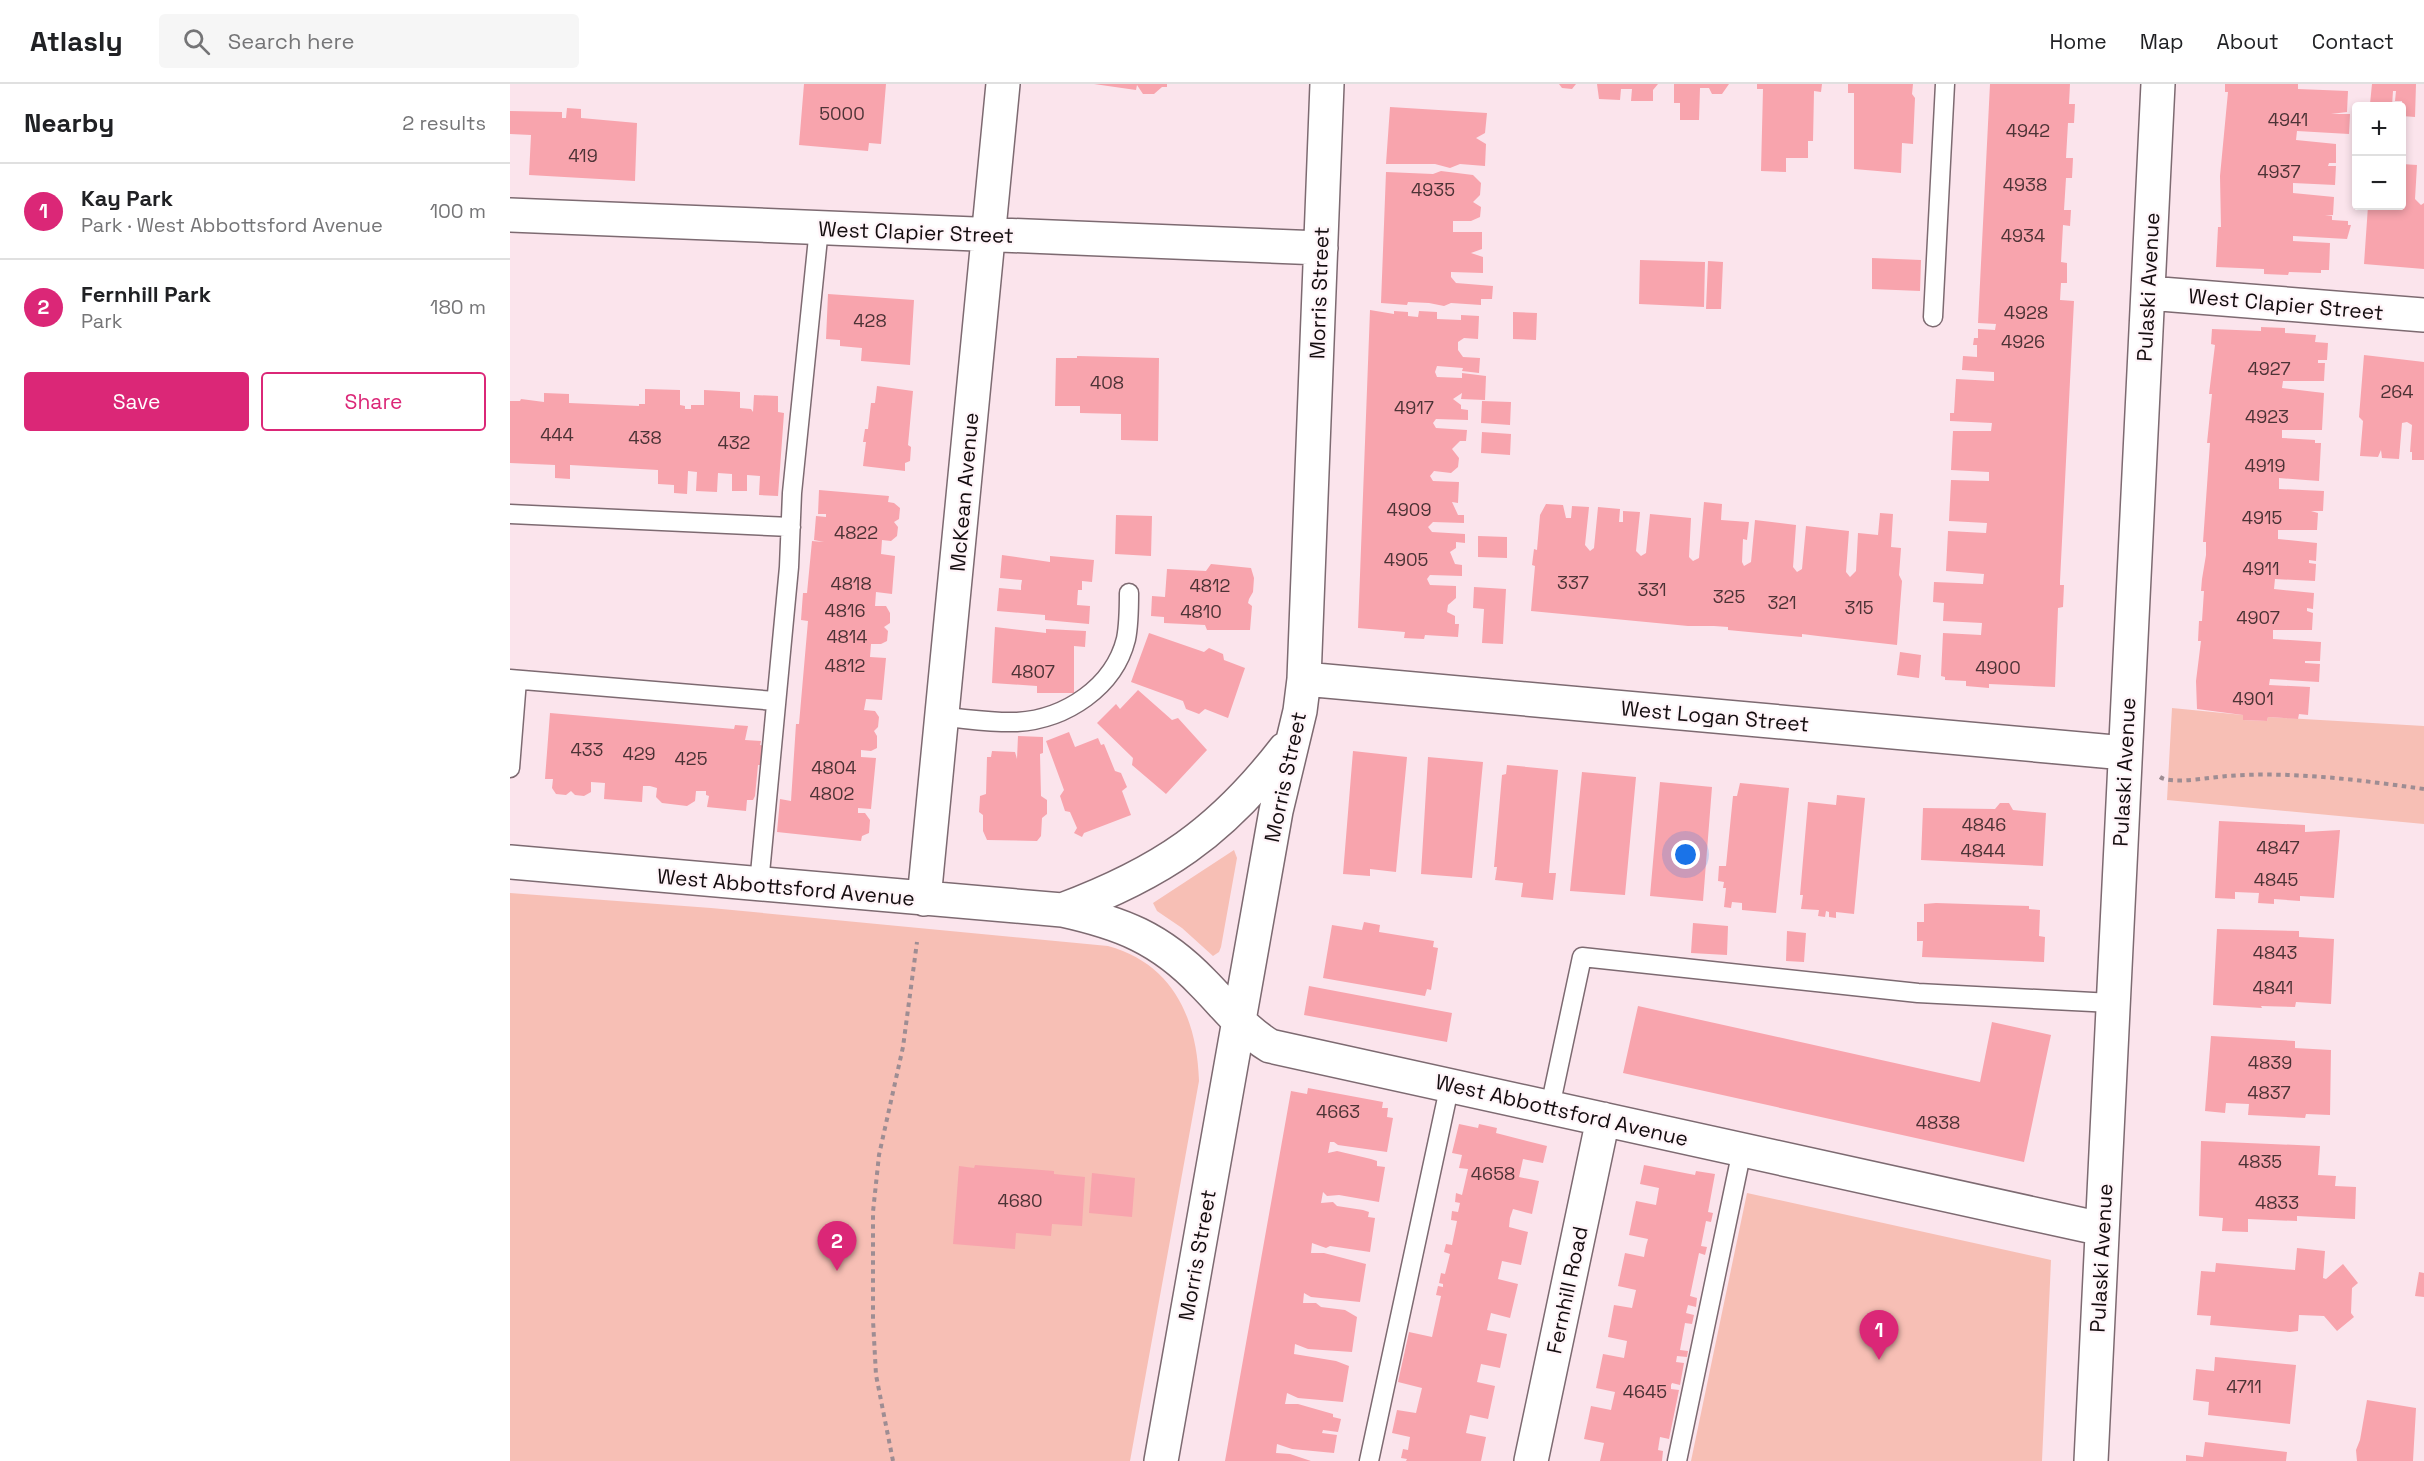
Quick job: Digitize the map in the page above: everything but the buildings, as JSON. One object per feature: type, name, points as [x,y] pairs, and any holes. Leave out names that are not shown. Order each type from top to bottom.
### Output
[{"type":"street","name":"McKean Avenue","points":[[924,899],[944,717],[1004,84]]},
{"type":"street","name":"Morris Street","points":[[1161,1461],[1276,811],[1304,679],[1327,84]]},
{"type":"street","name":"Pulaski Avenue","points":[[2091,1461],[2158,84]]},
{"type":"street","name":"West Clapier Street","points":[[510,215],[1321,248]]},
{"type":"street","name":"West Clapier Street","points":[[2148,293],[2424,315]]},
{"type":"street","name":"West Logan Street","points":[[1304,679],[2125,753]]},
{"type":"street","name":"West Abbottsford Avenue","points":[[1062,910],[1144,876],[1188,848],[1236,806],[1259,782],[1292,740]]},
{"type":"street","name":"West Abbottsford Avenue","points":[[510,862],[1062,910],[1104,920],[1149,938],[1188,968],[1238,1021],[1270,1046],[2102,1228]]},
{"type":"street","name":"Fernhill Road","points":[[1531,1461],[1603,1119]]},
{"type":"lane","points":[[1934,317],[1945,84]]},
{"type":"lane","points":[[759,884],[819,228]]},
{"type":"lane","points":[[510,514],[791,527]]},
{"type":"lane","points":[[944,717],[1016,722],[1040,719],[1084,700],[1103,682],[1119,659],[1128,623],[1129,593]]},
{"type":"lane","points":[[510,768],[514,680],[775,701]]},
{"type":"lane","points":[[1550,1107],[1582,957],[1918,993],[2112,1003]]},
{"type":"lane","points":[[1369,1461],[1450,1084]]},
{"type":"lane","points":[[1677,1461],[1742,1150]]},
{"type":"path","points":[[2125,753],[2164,780],[2280,775],[2424,789]]},
{"type":"path","points":[[893,1461],[876,1375],[873,1212],[879,1155],[903,1047],[917,942]]},
{"type":"shaded area","points":[[2172,708],[2243,715],[2243,720],[2267,721],[2268,717],[2424,726],[2424,824],[2167,800]]},
{"type":"shaded area","points":[[1234,850],[1237,858],[1221,947],[1219,952],[1213,956],[1182,928],[1157,911],[1153,903]]},
{"type":"shaded area","points":[[510,893],[711,908],[1108,946],[1130,954],[1165,980],[1186,1015],[1193,1036],[1199,1081],[1130,1461],[510,1461]]},
{"type":"shaded area","points":[[1747,1193],[2051,1260],[2042,1461],[1691,1461]]},
{"type":"place","name":"Fernhill Park","points":[[837,1271]]},
{"type":"place","name":"Kay Park","points":[[1879,1360]]}]
